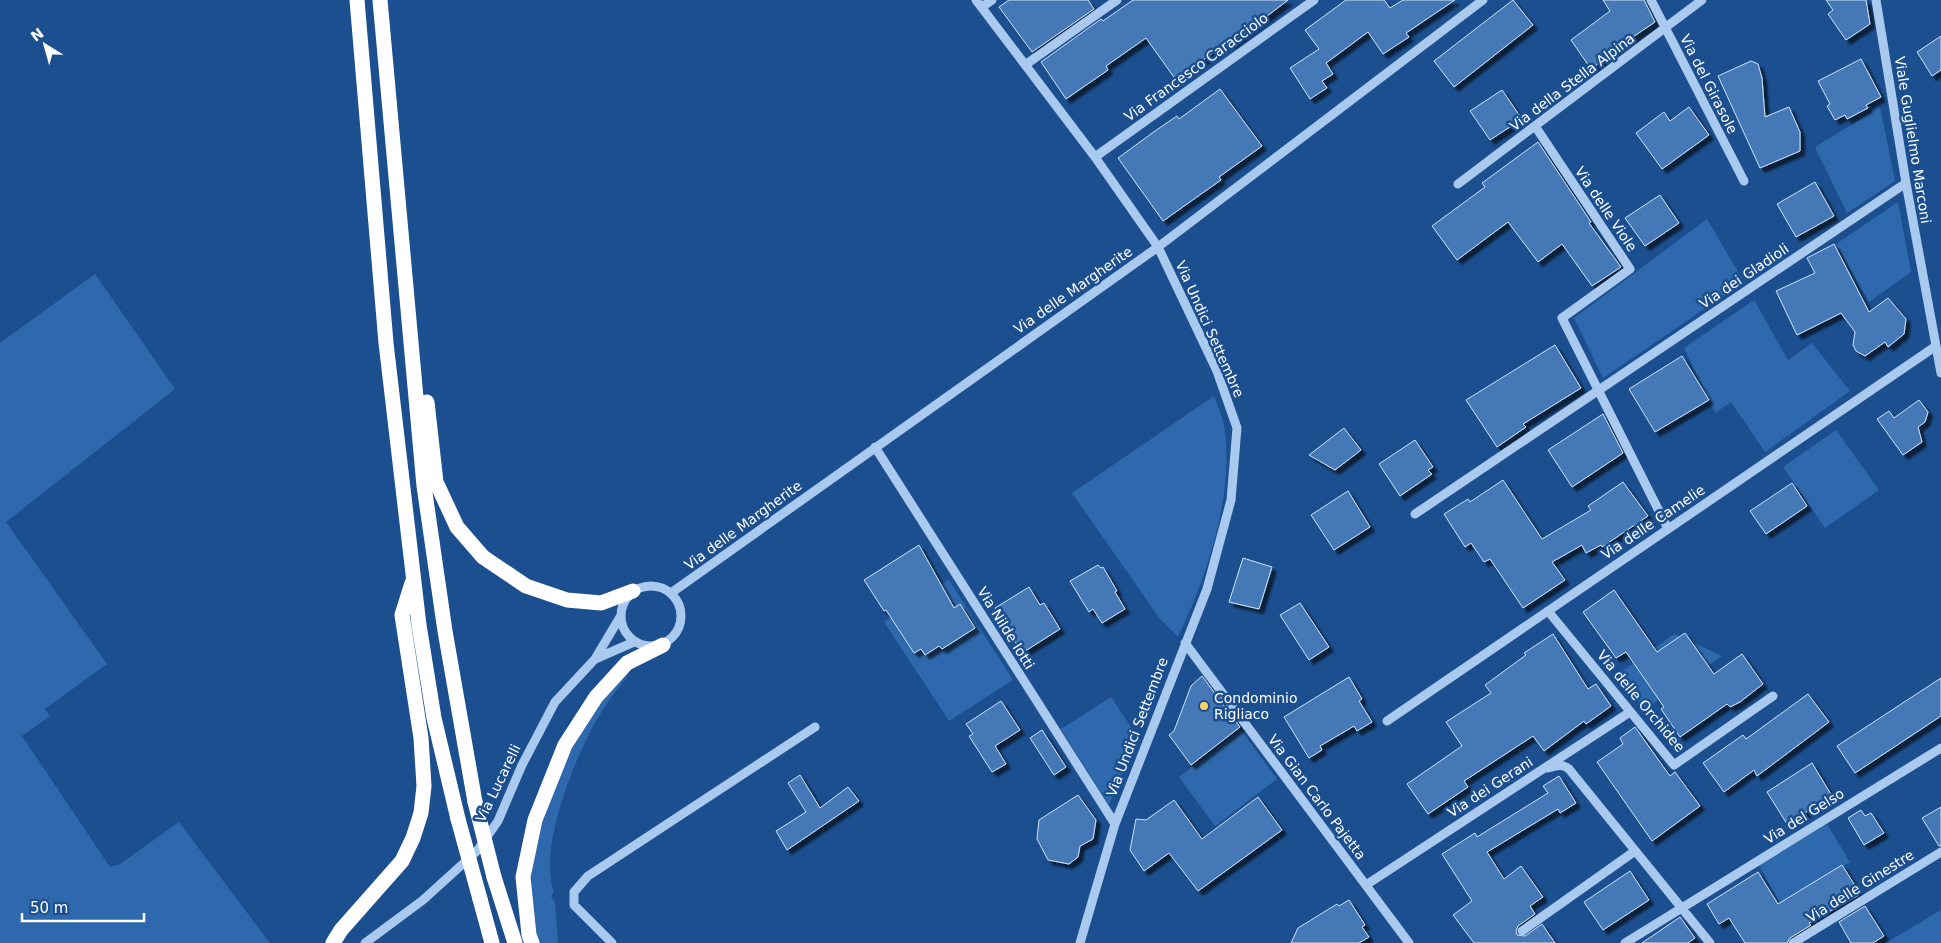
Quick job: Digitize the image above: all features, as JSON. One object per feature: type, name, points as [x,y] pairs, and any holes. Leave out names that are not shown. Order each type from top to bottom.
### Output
[{"type":"highway","points":[[357,0],[386,343],[419,625],[434,718],[458,819],[492,943]]},
{"type":"highway","points":[[380,0],[424,486],[444,631],[475,802],[494,877],[515,943]]},
{"type":"highway","points":[[404,270],[417,316],[436,482],[457,527],[483,557],[526,586],[567,600],[601,603],[634,591]]},
{"type":"highway","points":[[333,943],[341,930],[402,861],[413,838],[421,814],[424,786],[421,738],[402,615],[414,577]]},
{"type":"highway","points":[[532,943],[529,935],[523,877],[535,820],[565,745],[596,697],[627,663],[663,645]]},
{"type":"street","points":[[979,4],[992,0]]},
{"type":"street","points":[[1025,65],[1117,0]]},
{"type":"street","name":"Via Francesco Caracciolo","points":[[1095,157],[1314,0]]},
{"type":"street","name":"Via delle Margherite","points":[[671,593],[1158,247],[1483,0]]},
{"type":"street","name":"Via del Girasole","points":[[1651,0],[1744,181]]},
{"type":"street","name":"Via della Stella Alpina","points":[[1458,184],[1702,0]]},
{"type":"street","name":"Viale Guglielmo Marconi","points":[[1876,0],[1906,183],[1941,373]]},
{"type":"street","name":"Via Undici Settembre","points":[[979,4],[1095,157],[1158,247],[1217,371],[1237,428],[1231,500],[1207,589],[1115,824],[1080,943]]},
{"type":"street","name":"Via delle Viole","points":[[1535,126],[1630,269],[1562,318],[1599,391]]},
{"type":"street","name":"Via dei Gladioli","points":[[1415,514],[1906,183]]},
{"type":"street","name":"Via delle Camelie","points":[[1387,721],[1936,346]]},
{"type":"street","points":[[1599,391],[1668,529]]},
{"type":"street","name":"Via Nilde Iotti","points":[[875,447],[1115,824]]},
{"type":"street","points":[[620,617],[622,627],[634,642],[643,646],[663,645],[675,635],[681,621],[678,602],[671,593],[653,586],[634,591]]},
{"type":"street","name":"Via Lucarelli","points":[[365,943],[423,900],[476,850],[498,821],[522,764],[555,702],[594,659],[620,617],[624,602],[634,591]]},
{"type":"street","name":"Via delle Orchidee","points":[[1548,611],[1674,765],[1773,696]]},
{"type":"street","name":"Via Lucarelli","points":[[594,659],[634,642]]},
{"type":"street","name":"Via Gian Carlo Pajetta","points":[[1185,644],[1409,943]]},
{"type":"street","name":"Via dei Gerani","points":[[1366,885],[1630,712]]},
{"type":"street","points":[[612,943],[574,905],[574,892],[588,876],[815,726]]},
{"type":"street","name":"Via del Gelso","points":[[1625,943],[1941,748]]},
{"type":"street","points":[[1539,771],[1557,765],[1569,769],[1710,943]]},
{"type":"street","points":[[1522,931],[1636,851]]},
{"type":"street","name":"Via delle Ginestre","points":[[1793,943],[1941,852]]},
{"type":"shaded area","points":[[1880,107],[1895,181],[1847,213],[1815,147]]},
{"type":"shaded area","points":[[1898,202],[1911,272],[1869,302],[1836,244]]},
{"type":"shaded area","points":[[1707,219],[1744,282],[1603,378],[1574,318]]},
{"type":"shaded area","points":[[95,274],[175,389],[6,522],[107,664],[45,709],[50,716],[22,736],[110,867],[120,864],[179,822],[270,943],[0,943],[0,343]]},
{"type":"shaded area","points":[[1754,300],[1788,360],[1812,343],[1850,391],[1765,452],[1731,402],[1715,413],[1684,348]]},
{"type":"shaded area","points":[[1214,396],[1223,421],[1226,447],[1223,503],[1209,560],[1178,637],[1160,619],[1072,493]]},
{"type":"shaded area","points":[[1836,430],[1879,490],[1825,528],[1783,467]]},
{"type":"shaded area","points":[[949,580],[1013,680],[949,721],[884,622]]},
{"type":"shaded area","points":[[1674,634],[1722,656],[1645,709],[1617,675]]},
{"type":"shaded area","points":[[630,673],[593,726],[573,769],[553,834],[550,855],[550,875],[554,892],[551,897],[555,902],[558,943],[539,943],[532,905],[531,876],[537,842],[554,788],[579,735],[612,690]]},
{"type":"shaded area","points":[[1111,697],[1137,736],[1109,805],[1061,729]]},
{"type":"shaded area","points":[[1241,730],[1277,779],[1215,826],[1179,777]]},
{"type":"shaded area","points":[[1827,824],[1850,862],[1780,905],[1759,865]]},
{"type":"shaded area","points":[[1941,910],[1941,943],[1886,943]]},
{"type":"building","points":[[1009,0],[1088,0],[1094,9],[1032,52],[999,7]]},
{"type":"building","points":[[1133,0],[1288,0],[1231,44],[1229,41],[1176,80],[1146,38],[1106,66],[1108,70],[1066,99],[1041,62],[1101,19],[1103,21]]},
{"type":"building","points":[[1346,0],[1384,0],[1390,8],[1403,0],[1455,0],[1406,33],[1409,37],[1383,54],[1368,32],[1326,63],[1333,74],[1322,81],[1327,88],[1310,99],[1290,68],[1319,49],[1305,30]]},
{"type":"building","points":[[1513,0],[1533,25],[1454,87],[1434,61]]},
{"type":"building","points":[[1603,0],[1644,0],[1655,22],[1591,69],[1571,40],[1610,11]]},
{"type":"building","points":[[1826,0],[1866,0],[1870,24],[1846,40],[1828,14],[1833,10]]},
{"type":"building","points":[[1941,36],[1941,70],[1932,76],[1917,52]]},
{"type":"building","points":[[1861,59],[1881,97],[1866,105],[1868,108],[1847,119],[1845,115],[1835,120],[1827,106],[1830,104],[1818,81]]},
{"type":"building","points":[[1751,61],[1758,64],[1762,78],[1765,117],[1789,107],[1800,132],[1800,151],[1760,168],[1718,76]]},
{"type":"building","points":[[1220,89],[1262,146],[1219,177],[1221,180],[1163,221],[1118,158],[1177,116],[1179,119]]},
{"type":"building","points":[[1502,90],[1522,119],[1490,140],[1470,111]]},
{"type":"building","points":[[1689,107],[1709,135],[1662,169],[1636,133],[1664,112],[1670,121]]},
{"type":"building","points":[[1538,142],[1591,222],[1589,223],[1621,267],[1592,286],[1562,244],[1538,262],[1508,222],[1457,260],[1432,226],[1485,187],[1482,183]]},
{"type":"building","points":[[1815,182],[1834,216],[1796,237],[1777,204]]},
{"type":"building","points":[[1660,195],[1679,223],[1645,246],[1625,218]]},
{"type":"building","points":[[1834,244],[1869,312],[1888,298],[1906,319],[1904,334],[1888,347],[1885,342],[1865,356],[1856,351],[1853,345],[1855,332],[1841,313],[1797,335],[1776,291],[1815,273],[1807,258]]},
{"type":"building","points":[[1555,345],[1581,388],[1523,424],[1526,427],[1497,447],[1466,400]]},
{"type":"building","points":[[1682,356],[1709,400],[1655,432],[1629,389]]},
{"type":"building","points":[[1919,400],[1928,412],[1925,422],[1918,427],[1922,442],[1903,455],[1877,419],[1889,411],[1894,418]]},
{"type":"building","points":[[1603,414],[1623,453],[1572,487],[1548,450]]},
{"type":"building","points":[[1344,428],[1361,450],[1335,470],[1309,455]]},
{"type":"building","points":[[1415,440],[1433,467],[1428,470],[1432,474],[1400,496],[1379,464]]},
{"type":"building","points":[[1503,480],[1542,539],[1591,510],[1588,506],[1623,482],[1648,516],[1602,547],[1601,545],[1586,553],[1582,545],[1552,562],[1565,580],[1523,608],[1490,559],[1484,562],[1471,543],[1465,547],[1444,514],[1468,499],[1470,502]]},
{"type":"building","points":[[1792,483],[1807,506],[1766,534],[1750,511]]},
{"type":"building","points":[[1348,491],[1370,527],[1334,550],[1311,515]]},
{"type":"building","points":[[919,545],[954,608],[960,604],[975,628],[942,649],[939,646],[925,655],[921,649],[914,653],[864,580]]},
{"type":"building","points":[[1243,558],[1272,567],[1259,609],[1229,602]]},
{"type":"building","points":[[1098,565],[1101,568],[1103,567],[1125,609],[1102,623],[1093,609],[1089,612],[1070,581]]},
{"type":"building","points":[[1029,587],[1040,605],[1044,603],[1060,629],[1022,653],[995,608]]},
{"type":"building","points":[[1614,590],[1657,652],[1685,633],[1714,674],[1742,654],[1763,684],[1740,702],[1730,707],[1727,704],[1680,737],[1661,709],[1664,707],[1626,652],[1616,658],[1583,612]]},
{"type":"building","points":[[1300,603],[1329,647],[1309,660],[1280,615]]},
{"type":"building","points":[[1553,634],[1588,689],[1596,684],[1611,706],[1586,724],[1584,721],[1544,751],[1533,736],[1464,781],[1468,787],[1428,814],[1407,784],[1462,746],[1446,722],[1491,693],[1485,685],[1526,655],[1524,653]]},
{"type":"building","name":"Condominio Rigliaco","points":[[1202,676],[1240,727],[1191,765],[1169,735],[1174,731],[1191,686]]},
{"type":"building","points":[[1349,677],[1362,699],[1359,701],[1372,722],[1357,731],[1354,726],[1320,746],[1322,750],[1309,758],[1284,717]]},
{"type":"building","points":[[1941,678],[1941,716],[1855,773],[1837,746]]},
{"type":"building","points":[[1808,694],[1829,722],[1757,776],[1754,770],[1724,792],[1703,763],[1743,735],[1746,739]]},
{"type":"building","points":[[1001,701],[1020,730],[995,746],[1006,764],[992,772],[969,736],[973,734],[966,724]]},
{"type":"building","points":[[1635,727],[1670,776],[1675,772],[1700,806],[1652,841],[1597,762],[1623,744],[1620,738]]},
{"type":"building","points":[[1042,730],[1066,767],[1054,775],[1030,738]]},
{"type":"building","points":[[1812,763],[1832,796],[1787,824],[1767,792]]},
{"type":"building","points":[[800,775],[820,808],[848,787],[859,801],[787,850],[776,831],[806,812],[788,783]]},
{"type":"building","points":[[1559,776],[1576,803],[1560,813],[1558,809],[1487,852],[1504,879],[1521,866],[1543,897],[1530,906],[1535,914],[1518,926],[1517,935],[1525,936],[1542,924],[1555,943],[1474,943],[1453,915],[1472,901],[1442,854],[1475,833],[1477,837],[1548,793],[1543,786]]},
{"type":"building","points":[[1078,795],[1096,820],[1093,839],[1080,846],[1078,857],[1069,864],[1048,860],[1037,839],[1039,820]]},
{"type":"building","points":[[1258,797],[1282,830],[1198,891],[1169,853],[1144,871],[1130,850],[1136,819],[1146,820],[1174,800],[1202,839]]},
{"type":"building","points":[[1941,807],[1941,846],[1939,846],[1922,818]]},
{"type":"building","points":[[1861,810],[1865,816],[1871,813],[1884,833],[1864,845],[1848,818]]},
{"type":"building","points":[[1842,865],[1859,895],[1809,923],[1811,925],[1790,938],[1787,943],[1745,943],[1729,918],[1719,924],[1707,904],[1758,872],[1778,904]]},
{"type":"building","points":[[1630,871],[1649,900],[1603,930],[1584,902]]},
{"type":"building","points":[[1349,900],[1365,925],[1362,927],[1369,937],[1359,943],[1291,943],[1298,928],[1337,904],[1339,906]]},
{"type":"building","points":[[1865,906],[1884,936],[1873,943],[1851,943],[1839,922]]},
{"type":"building","points":[[1680,917],[1695,938],[1688,943],[1642,943]]},
{"type":"place","name":"Condominio Rigliaco","points":[[1204,706]]}]
